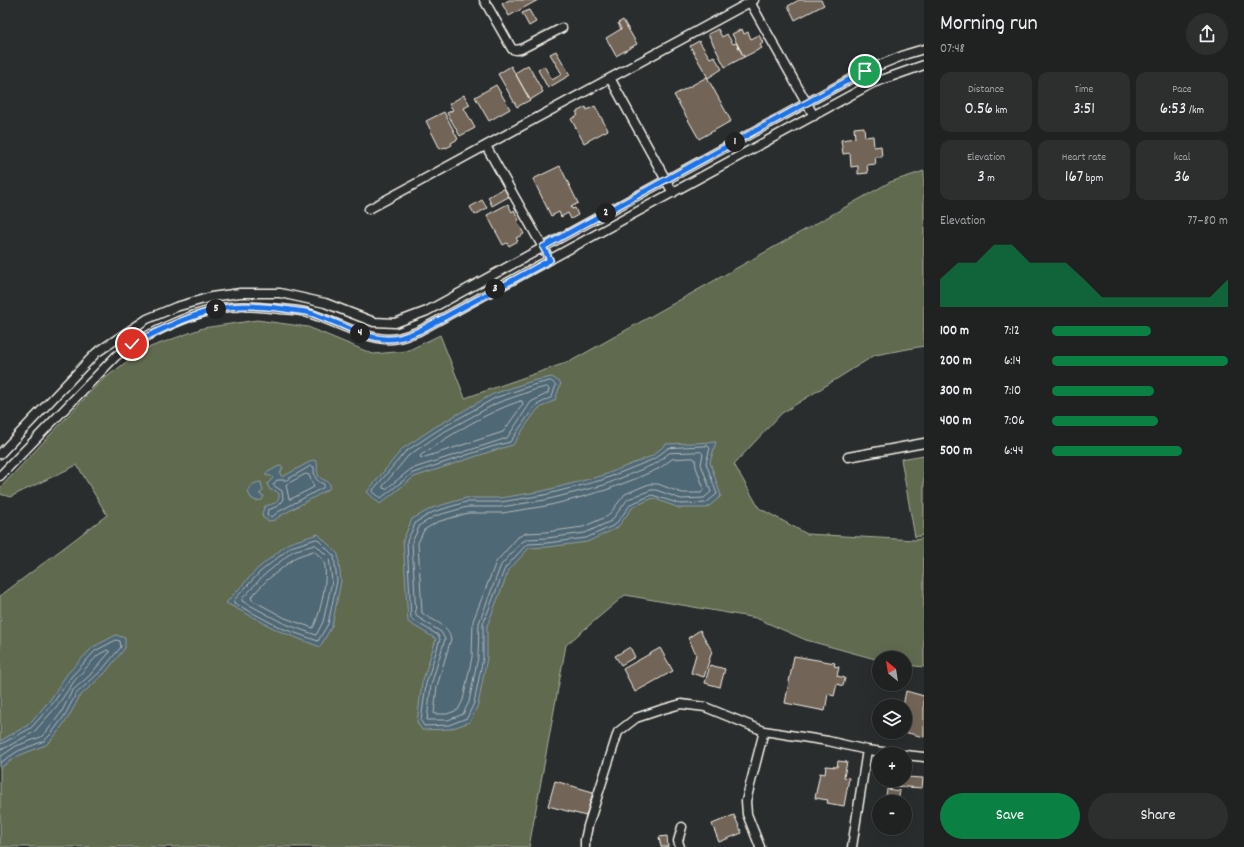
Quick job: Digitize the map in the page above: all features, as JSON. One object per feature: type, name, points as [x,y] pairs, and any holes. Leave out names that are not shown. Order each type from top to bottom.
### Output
[{"type":"street","points":[[484,0],[512,49],[521,49],[562,28]]},
{"type":"street","points":[[369,209],[752,1],[814,116]]},
{"type":"street","points":[[0,454],[96,353],[147,319],[176,307],[217,296],[240,293],[280,293],[325,303],[374,322],[395,323],[427,311],[865,71],[924,49]]},
{"type":"street","points":[[0,476],[116,356],[132,344],[183,319],[220,308],[259,307],[307,312],[366,335],[387,339],[403,337],[419,331],[873,83],[924,65]]},
{"type":"street","points":[[610,78],[672,193]]},
{"type":"street","points":[[486,146],[550,260]]},
{"type":"street","points":[[848,457],[924,443]]},
{"type":"street","points":[[585,847],[588,826],[618,732],[636,718],[682,704],[705,707],[764,732],[828,741],[872,751]]},
{"type":"street","points":[[760,847],[747,814],[746,801],[764,732]]},
{"type":"street","points":[[852,847],[866,750]]},
{"type":"street","points":[[912,756],[924,757]]},
{"type":"street","points":[[680,847],[678,841],[682,827]]},
{"type":"green space","points":[[924,171],[924,346],[875,355],[782,413],[734,464],[759,508],[807,534],[915,540],[924,538],[924,667],[912,666],[912,651],[872,651],[872,658],[806,640],[756,618],[625,595],[566,645],[529,847],[0,847],[0,596],[107,515],[77,465],[10,497],[0,494],[0,488],[100,382],[142,350],[203,328],[257,320],[308,327],[373,354],[407,351],[440,335],[465,398],[571,361],[890,182]]},
{"type":"green space","points":[[924,455],[924,535],[915,537],[901,459]]},
{"type":"water","points":[[552,377],[561,383],[555,400],[538,409],[513,445],[414,477],[380,504],[367,492],[402,449],[435,427],[493,394],[532,381]]},
{"type":"water","points":[[716,442],[710,462],[721,496],[707,508],[679,508],[653,498],[633,507],[617,528],[587,542],[529,548],[509,570],[487,626],[487,658],[478,705],[470,722],[450,729],[422,730],[417,722],[422,683],[436,639],[408,622],[403,540],[412,519],[432,508],[466,498],[500,498],[543,491],[601,476],[652,456],[666,444]]},
{"type":"water","points":[[313,460],[317,463],[317,472],[319,476],[330,484],[329,489],[275,520],[269,521],[263,518],[262,513],[265,506],[275,503],[279,497],[279,494],[276,491],[270,490],[267,484],[273,478],[265,475],[266,473],[279,466],[283,467],[280,474],[281,476],[284,476]]},
{"type":"water","points":[[261,482],[263,491],[259,494],[264,496],[262,500],[256,501],[251,498],[248,492],[253,485]]},
{"type":"water","points":[[318,534],[338,554],[341,581],[332,626],[320,647],[279,631],[226,603],[257,569],[289,543]]},
{"type":"water","points":[[116,635],[125,638],[125,648],[105,673],[80,696],[68,718],[54,737],[46,745],[20,755],[0,768],[0,741],[28,725],[50,700],[67,674],[93,647]]},
{"type":"building","points":[[509,0],[538,0],[509,16],[502,4]]},
{"type":"building","points":[[799,0],[821,0],[824,5],[795,20],[788,6]]},
{"type":"building","points":[[529,10],[536,22],[529,26],[522,13]]},
{"type":"building","points":[[623,20],[637,44],[616,56],[606,38],[621,29],[618,23]]},
{"type":"building","points":[[718,29],[722,37],[727,34],[733,44],[736,43],[744,57],[725,67],[708,34]]},
{"type":"building","points":[[742,29],[744,34],[748,32],[751,39],[759,35],[763,43],[760,45],[762,48],[744,57],[732,34]]},
{"type":"building","points":[[699,41],[710,58],[714,56],[722,69],[708,78],[690,46]]},
{"type":"building","points":[[556,51],[570,75],[548,88],[538,70],[544,66],[552,80],[562,74],[550,54]]},
{"type":"building","points":[[528,65],[543,92],[530,100],[515,73]]},
{"type":"building","points":[[511,66],[530,100],[517,107],[498,74]]},
{"type":"building","points":[[707,77],[731,121],[699,139],[674,95]]},
{"type":"building","points":[[496,85],[510,109],[489,121],[475,97]]},
{"type":"building","points":[[464,95],[470,105],[464,108],[475,128],[460,136],[447,113],[453,110],[449,104]]},
{"type":"building","points":[[595,106],[608,130],[584,143],[571,119],[578,115],[576,112],[586,107],[587,110]]},
{"type":"building","points":[[444,112],[458,139],[451,143],[452,145],[440,149],[426,121]]},
{"type":"building","points":[[864,127],[865,137],[873,136],[874,147],[881,146],[882,157],[875,157],[876,164],[867,165],[868,173],[858,174],[858,166],[851,167],[850,153],[843,154],[841,140],[855,138],[854,128]]},
{"type":"building","points":[[560,166],[578,203],[571,207],[572,209],[575,208],[578,215],[571,219],[568,213],[561,217],[559,212],[551,216],[533,179]]},
{"type":"building","points":[[506,187],[510,196],[492,206],[488,197]]},
{"type":"building","points":[[482,200],[487,208],[475,215],[470,207]]},
{"type":"building","points":[[508,204],[512,212],[514,210],[519,220],[517,221],[524,234],[516,238],[518,241],[509,246],[507,243],[503,245],[487,215]]},
{"type":"building","points":[[700,630],[712,651],[704,677],[691,673],[696,654],[688,638]]},
{"type":"building","points":[[630,647],[635,657],[621,665],[615,656]]},
{"type":"building","points":[[660,648],[673,671],[635,692],[623,669]]},
{"type":"building","points":[[794,656],[835,663],[834,666],[839,667],[837,676],[845,678],[843,686],[837,684],[834,696],[828,694],[825,711],[785,703]]},
{"type":"building","points":[[710,665],[725,669],[720,687],[705,683]]},
{"type":"building","points":[[906,691],[924,696],[924,737],[912,734],[912,699],[904,699]]},
{"type":"building","points":[[838,761],[847,762],[844,777],[849,778],[844,806],[827,803],[828,800],[815,798],[820,773],[825,774],[826,766],[837,767]]},
{"type":"building","points":[[912,777],[923,778],[922,788],[907,787],[912,787]]},
{"type":"building","points":[[555,781],[593,792],[586,816],[548,806]]},
{"type":"building","points":[[887,789],[900,791],[899,795],[886,795]]},
{"type":"building","points":[[734,815],[742,833],[719,842],[712,824]]},
{"type":"building","points":[[667,836],[668,847],[661,847],[659,837]]},
{"type":"route","points":[[132,344],[183,319],[220,308],[240,307],[259,307],[307,312],[366,335],[387,339],[403,337],[419,331],[550,260],[543,247],[865,71]]}]
